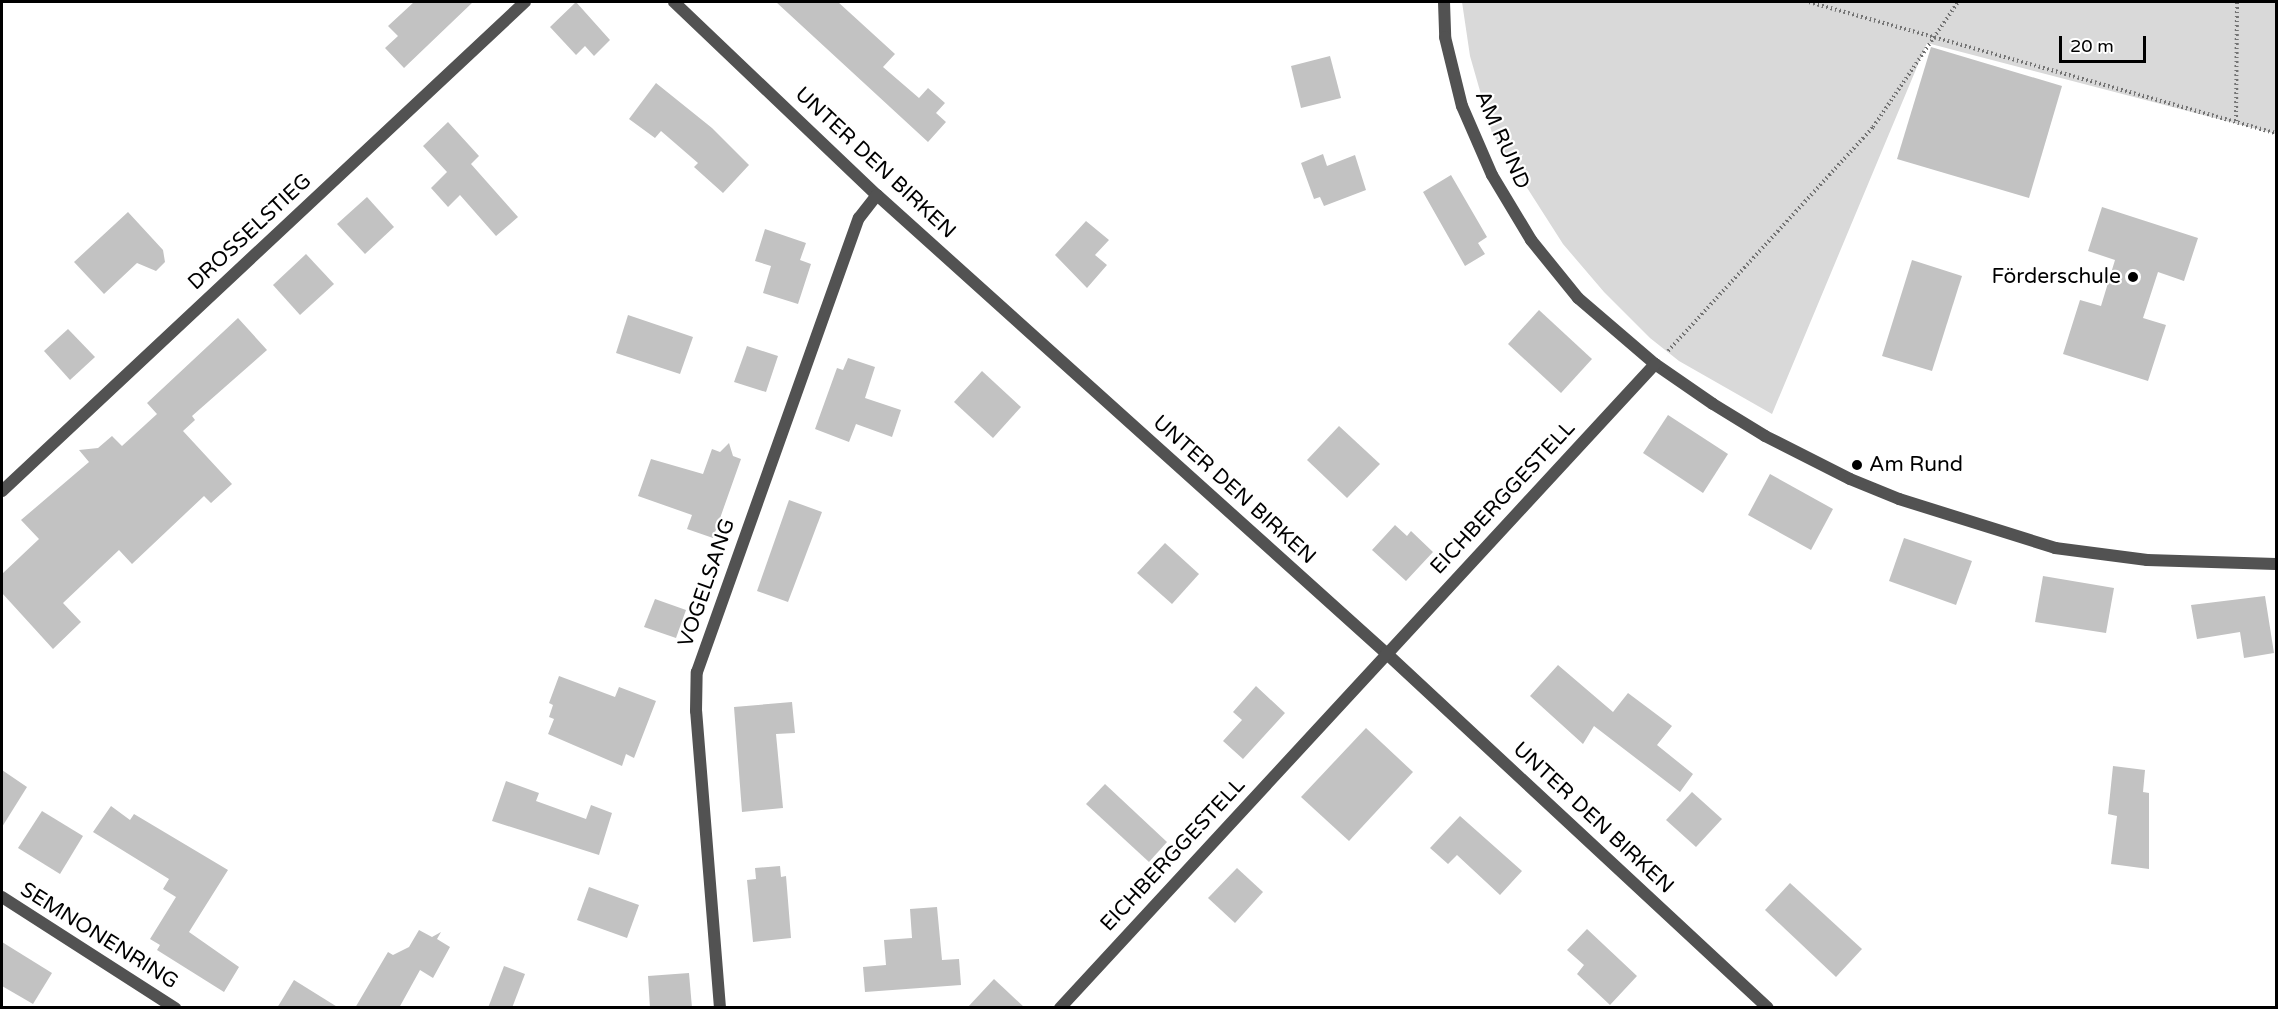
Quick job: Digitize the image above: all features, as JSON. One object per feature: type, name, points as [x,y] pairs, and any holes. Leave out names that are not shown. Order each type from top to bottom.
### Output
[{"type":"street","name":"DROSSELSTIEG","points":[[2,491],[525,2]]},
{"type":"street","name":"UNTER DEN BIRKEN","points":[[674,2],[877,195],[1386,653],[1767,1008]]},
{"type":"street","name":"AM RUND","points":[[1444,2],[1445,37],[1462,106],[1492,175],[1532,240],[1578,298],[1655,364],[1765,436],[1840,474],[1899,499],[1982,527],[2055,548],[2147,560],[2277,564]]},
{"type":"street","name":"VOGELSANG","points":[[720,1008],[696,711],[697,672],[859,218],[877,195]]},
{"type":"street","name":"EICHBERGGESTELL","points":[[1060,1008],[1655,364]]},
{"type":"street","name":"SEMNONENRING","points":[[2,897],[176,1008]]},
{"type":"path","points":[[1809,2],[2277,133]]},
{"type":"path","points":[[1655,364],[1873,127],[1958,2]]},
{"type":"path","points":[[2236,122],[2237,2]]},
{"type":"shaded area","points":[[1462,2],[2276,2],[2276,134],[1927,43],[1772,414],[1679,361],[1650,338],[1604,292],[1563,244],[1492,133],[1470,56]]},
{"type":"building","points":[[414,2],[473,2],[404,68],[385,48],[398,36],[388,26]]},
{"type":"building","points":[[576,2],[610,40],[594,56],[585,46],[576,55],[550,27]]},
{"type":"building","points":[[776,2],[838,2],[895,54],[883,67],[919,98],[928,88],[945,103],[936,113],[946,122],[928,142]]},
{"type":"building","points":[[1931,47],[2062,86],[2029,198],[1897,159]]},
{"type":"building","points":[[1330,56],[1341,98],[1301,108],[1291,66]]},
{"type":"building","points":[[656,83],[712,128],[749,165],[723,193],[694,167],[698,163],[661,131],[655,138],[629,119]]},
{"type":"building","points":[[448,122],[479,156],[471,164],[518,217],[496,236],[460,195],[448,207],[431,188],[447,172],[423,146]]},
{"type":"building","points":[[1323,154],[1327,166],[1355,155],[1366,190],[1324,206],[1320,197],[1314,199],[1301,163]]},
{"type":"building","points":[[1451,175],[1487,237],[1478,243],[1485,254],[1465,266],[1423,192]]},
{"type":"building","points":[[367,197],[394,227],[365,254],[337,224]]},
{"type":"building","points":[[2102,207],[2198,238],[2184,281],[2158,272],[2143,318],[2166,325],[2148,381],[2063,354],[2080,300],[2101,306],[2115,260],[2088,251]]},
{"type":"building","points":[[128,212],[163,250],[165,262],[156,271],[137,263],[104,294],[74,262]]},
{"type":"building","points":[[1086,221],[1109,240],[1095,255],[1107,265],[1087,288],[1055,255]]},
{"type":"building","points":[[765,229],[806,243],[800,260],[811,264],[798,304],[763,293],[771,266],[755,261]]},
{"type":"building","points":[[306,254],[334,284],[300,315],[273,285]]},
{"type":"building","points":[[1912,260],[1962,276],[1932,371],[1882,356]]},
{"type":"building","points":[[1539,310],[1592,359],[1561,393],[1508,344]]},
{"type":"building","points":[[628,315],[693,337],[680,374],[616,353]]},
{"type":"building","points":[[238,318],[267,350],[192,416],[195,420],[183,431],[232,484],[211,503],[204,496],[132,564],[119,550],[63,603],[81,622],[53,649],[2,593],[2,574],[39,539],[21,520],[89,462],[79,450],[98,448],[112,436],[122,446],[157,414],[147,403]]},
{"type":"building","points":[[68,329],[95,357],[70,380],[44,351]]},
{"type":"building","points":[[747,346],[778,356],[766,392],[734,382]]},
{"type":"building","points":[[848,358],[875,367],[865,398],[901,410],[892,437],[856,424],[849,442],[815,429],[837,368],[843,370]]},
{"type":"building","points":[[982,371],[1021,407],[993,438],[954,402]]},
{"type":"building","points":[[1668,415],[1728,454],[1703,493],[1643,453]]},
{"type":"building","points":[[1339,426],[1380,464],[1347,498],[1307,460]]},
{"type":"building","points":[[729,443],[733,456],[741,459],[713,538],[687,529],[692,515],[638,496],[651,459],[703,474],[712,449],[720,452]]},
{"type":"building","points":[[1770,474],[1833,509],[1811,550],[1748,515]]},
{"type":"building","points":[[789,500],[822,512],[788,602],[757,591]]},
{"type":"building","points":[[1395,525],[1407,536],[1411,531],[1433,552],[1406,581],[1372,550]]},
{"type":"building","points":[[1904,538],[1972,561],[1956,605],[1889,581]]},
{"type":"building","points":[[1165,543],[1199,574],[1172,604],[1137,573]]},
{"type":"building","points":[[2043,576],[2114,588],[2106,633],[2035,622]]},
{"type":"building","points":[[2265,596],[2274,653],[2244,658],[2240,632],[2197,639],[2191,605]]},
{"type":"building","points":[[655,599],[686,610],[676,638],[644,627]]},
{"type":"building","points":[[1558,665],[1613,712],[1628,693],[1672,726],[1657,745],[1693,774],[1680,792],[1594,726],[1583,744],[1530,696]]},
{"type":"building","points":[[559,676],[615,697],[619,687],[656,701],[634,758],[626,754],[622,766],[548,734],[554,719],[549,717],[553,705],[549,703]]},
{"type":"building","points":[[1256,686],[1285,713],[1243,759],[1223,741],[1242,720],[1233,712]]},
{"type":"building","points":[[792,702],[795,733],[776,734],[783,808],[742,812],[734,707]]},
{"type":"building","points":[[1366,728],[1413,772],[1349,841],[1301,797]]},
{"type":"building","points":[[2113,766],[2145,770],[2143,792],[2149,793],[2149,869],[2111,864],[2117,816],[2108,814]]},
{"type":"building","points":[[2,770],[27,787],[2,827]]},
{"type":"building","points":[[506,781],[539,793],[536,801],[586,819],[591,805],[612,813],[599,855],[492,821]]},
{"type":"building","points":[[1105,784],[1167,842],[1149,862],[1086,804]]},
{"type":"building","points":[[1692,792],[1722,819],[1696,847],[1666,820]]},
{"type":"building","points":[[111,806],[130,820],[134,814],[228,870],[189,932],[239,967],[224,992],[157,950],[160,945],[150,939],[176,897],[163,889],[169,879],[93,832]]},
{"type":"building","points":[[42,811],[83,836],[60,874],[18,848]]},
{"type":"building","points":[[1460,816],[1522,871],[1500,895],[1457,855],[1448,864],[1430,848]]},
{"type":"building","points":[[780,866],[781,877],[786,876],[791,938],[753,942],[747,880],[756,879],[755,868]]},
{"type":"building","points":[[1237,868],[1263,892],[1235,923],[1208,898]]},
{"type":"building","points":[[1790,883],[1862,949],[1836,977],[1765,910]]},
{"type":"building","points":[[589,887],[639,905],[627,938],[577,920]]},
{"type":"building","points":[[937,907],[942,960],[959,959],[961,985],[865,992],[863,967],[886,965],[884,940],[912,938],[910,909]]},
{"type":"building","points":[[1587,929],[1637,976],[1610,1005],[1577,974],[1584,965],[1567,950]]},
{"type":"building","points":[[419,930],[432,937],[441,932],[437,939],[450,947],[433,978],[420,970],[399,1008],[355,1008],[388,952],[393,955],[409,947]]},
{"type":"building","points":[[2,942],[52,973],[33,1004],[2,986]]},
{"type":"building","points":[[504,966],[525,974],[512,1008],[488,1008]]},
{"type":"building","points":[[689,973],[692,1008],[650,1008],[648,976]]},
{"type":"building","points":[[994,979],[1025,1008],[967,1008]]},
{"type":"building","points":[[294,980],[339,1008],[277,1008]]},
{"type":"place","name":"Förderschule","points":[[2133,277]]},
{"type":"place","name":"Am Rund","points":[[1857,465]]}]
